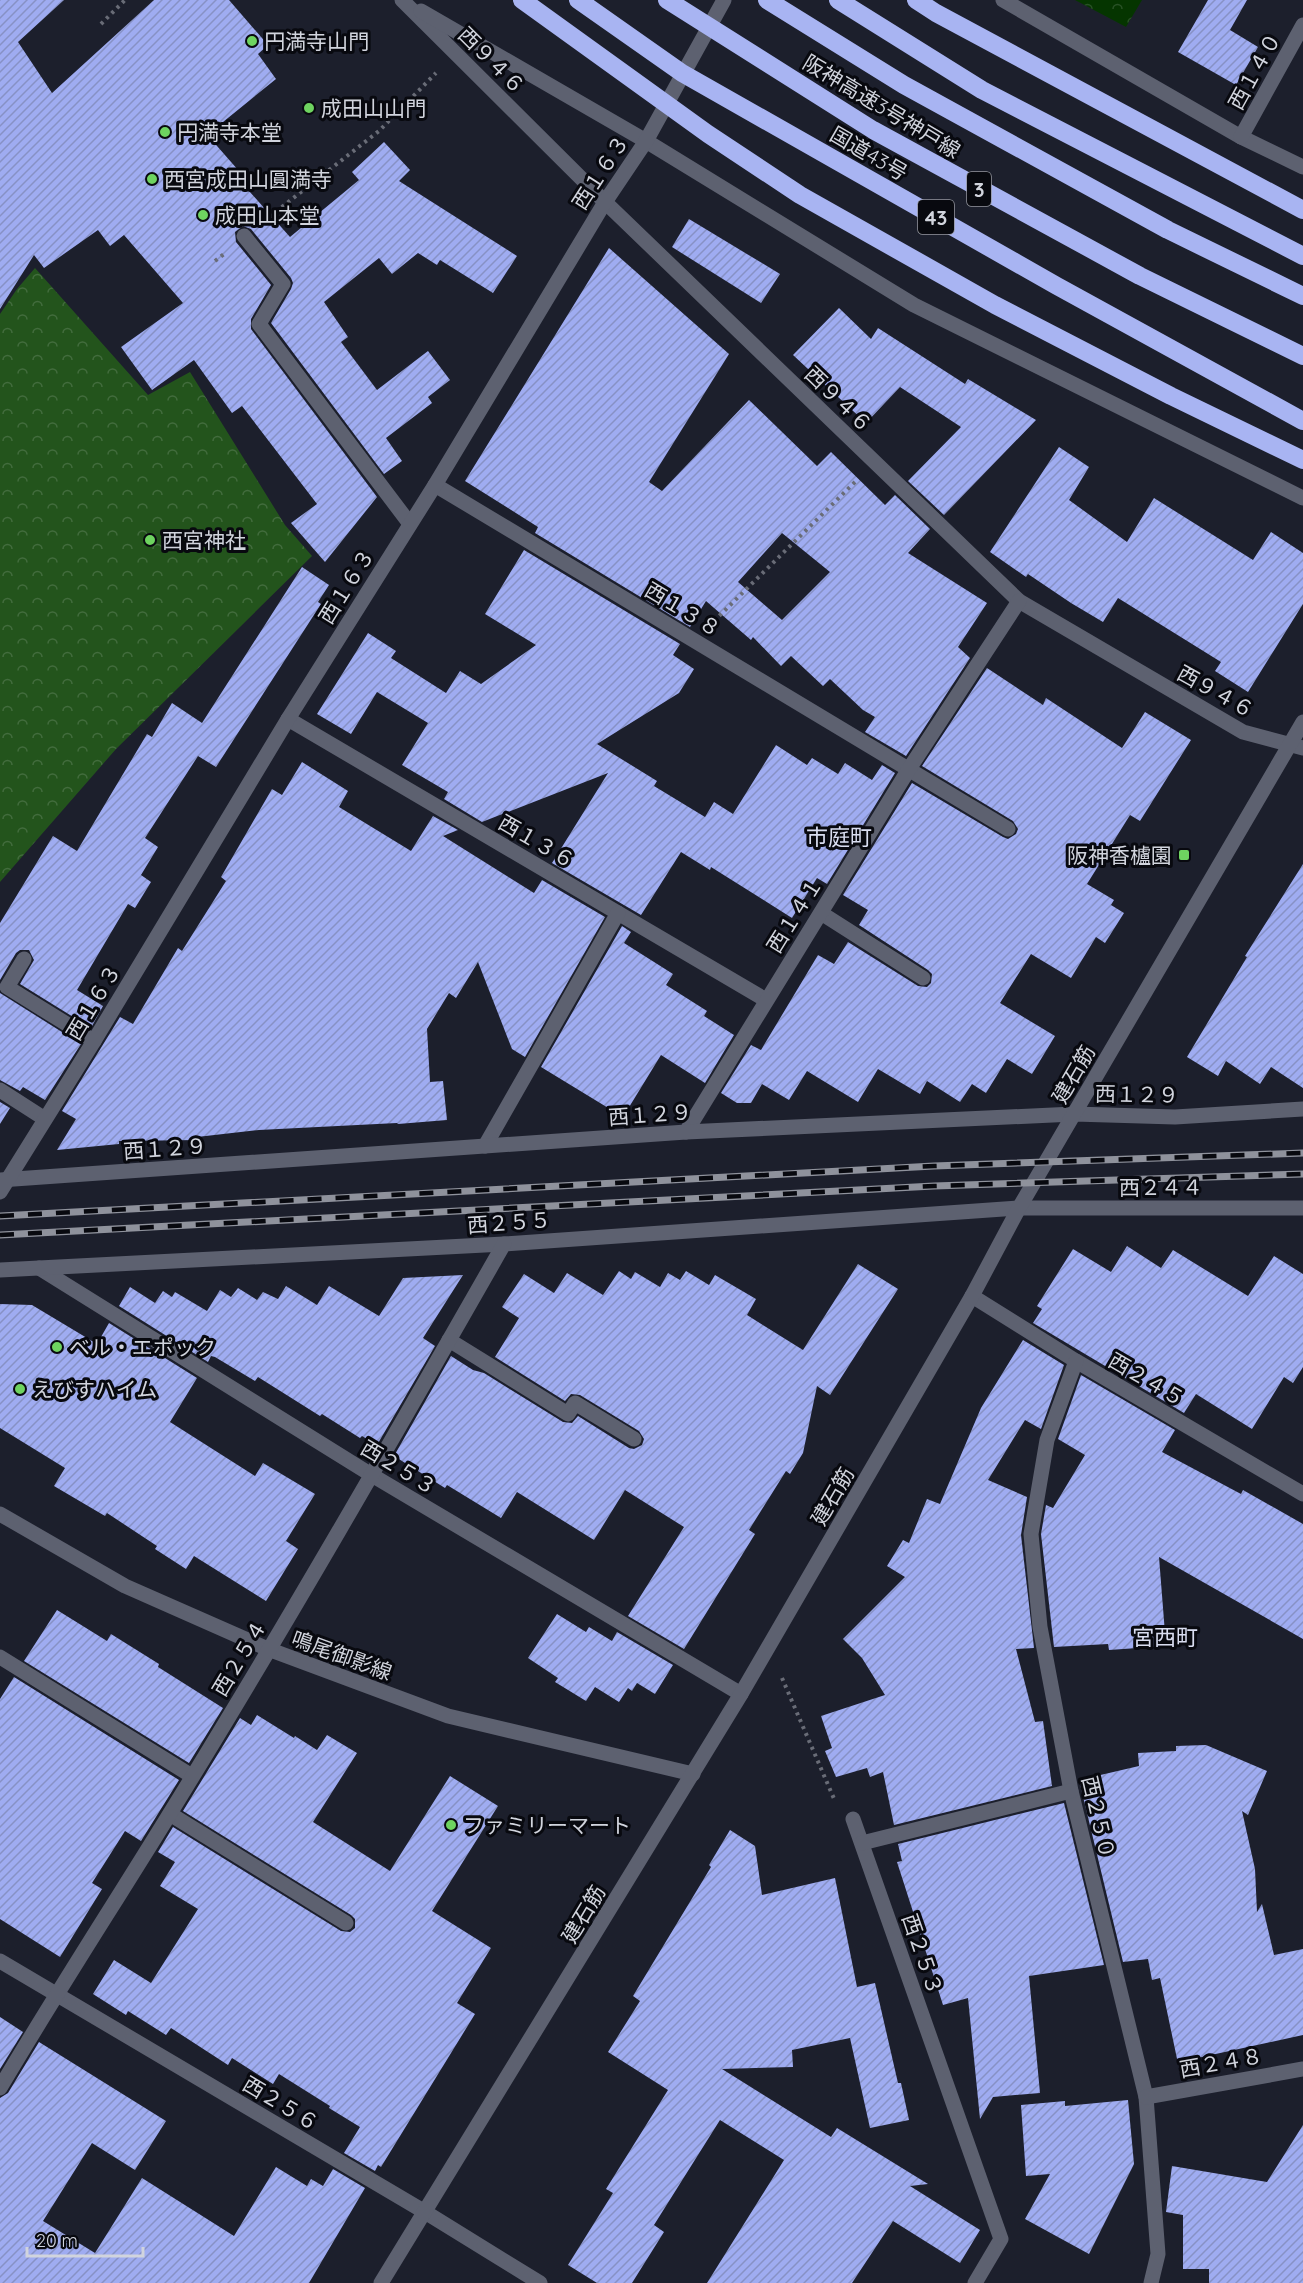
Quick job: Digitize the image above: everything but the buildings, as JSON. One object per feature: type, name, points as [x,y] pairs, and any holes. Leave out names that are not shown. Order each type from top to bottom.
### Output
[{"type":"highway","points":[[522,0],[708,134],[810,200],[995,305],[1171,396],[1303,460]]},
{"type":"highway","name":"国道43号","points":[[578,0],[682,73],[1057,286],[1303,421]]},
{"type":"highway","name":"阪神高速3号神戸線","points":[[668,0],[873,130],[1140,276],[1303,356]]},
{"type":"highway","name":"阪神高速3号神戸線","points":[[767,0],[904,85],[1168,230],[1303,296]]},
{"type":"highway","points":[[838,0],[982,90],[1303,256]]},
{"type":"highway","points":[[916,0],[936,13],[1303,210]]},
{"type":"street","points":[[402,0],[646,141],[914,305],[1303,498]]},
{"type":"street","name":"西９４６","points":[[402,0],[605,202],[1019,602],[1243,732],[1296,746]]},
{"type":"street","name":"西１６３","points":[[3,1184],[94,1041],[288,719],[435,485],[605,202],[646,141],[724,0]]},
{"type":"street","points":[[1003,0],[1241,137],[1303,167]]},
{"type":"street","name":"西１４０","points":[[1241,137],[1303,25]]},
{"type":"street","points":[[244,236],[283,284],[259,324],[410,524]]},
{"type":"street","name":"西１３８","points":[[435,485],[1008,829]]},
{"type":"street","name":"西１４１","points":[[686,1132],[909,769],[1019,602]]},
{"type":"street","name":"西１３６","points":[[288,719],[766,1000]]},
{"type":"street","name":"建石筋","points":[[381,2283],[769,1647],[972,1296],[1019,1208],[1296,746],[1303,722]]},
{"type":"street","points":[[485,1146],[618,913]]},
{"type":"street","points":[[821,913],[924,978]]},
{"type":"street","points":[[24,959],[7,987],[94,1041]]},
{"type":"street","points":[[0,1090],[45,1119]]},
{"type":"street","name":"西１２９","points":[[3,1184],[686,1132],[1074,1114],[1175,1117],[1303,1109]]},
{"type":"street","name":"西２４４","points":[[1019,1208],[1303,1208]]},
{"type":"street","name":"西２５５","points":[[0,1270],[504,1244],[1019,1208]]},
{"type":"street","name":"西２５４","points":[[0,2088],[56,1994],[170,1814],[504,1244]]},
{"type":"street","name":"西２５３","points":[[39,1268],[370,1474],[741,1694]]},
{"type":"street","name":"西２４５","points":[[972,1296],[1076,1362],[1303,1494]]},
{"type":"street","points":[[449,1340],[568,1414],[575,1402],[634,1439]]},
{"type":"street","name":"西２５０","points":[[1076,1362],[1047,1440],[1031,1534],[1040,1627],[1071,1791],[1146,2097],[1158,2254],[1151,2283]]},
{"type":"street","name":"鳴尾御影線","points":[[0,1514],[125,1586],[268,1649],[448,1716],[693,1774]]},
{"type":"street","points":[[0,1657],[192,1776]]},
{"type":"street","points":[[862,1843],[1071,1791]]},
{"type":"street","points":[[170,1814],[346,1923]]},
{"type":"street","name":"西２５３","points":[[853,1818],[1001,2239],[975,2283]]},
{"type":"street","name":"西２５６","points":[[0,1961],[425,2212],[540,2283]]},
{"type":"street","name":"西２４８","points":[[1146,2097],[1303,2069]]},
{"type":"path","points":[[101,24],[125,0]]},
{"type":"path","points":[[244,236],[379,131],[455,53]]},
{"type":"path","points":[[694,640],[875,463]]},
{"type":"path","points":[[769,1647],[839,1810],[853,1818]]},
{"type":"green space","points":[[1075,0],[1142,0],[1126,27]]},
{"type":"green space","name":"西宮神社","points":[[35,268],[148,395],[190,372],[285,525],[312,556],[116,749],[0,882],[0,314]]},
{"type":"railway","points":[[0,1216],[934,1166],[1303,1153]]},
{"type":"railway","points":[[0,1235],[934,1186],[1303,1174]]},
{"type":"place","name":"円満寺山門","points":[[252,41]]},
{"type":"place","name":"成田山山門","points":[[309,108]]},
{"type":"place","name":"円満寺本堂","points":[[165,132]]},
{"type":"place","name":"西宮成田山圓満寺","points":[[152,179]]},
{"type":"place","name":"成田山本堂","points":[[203,215]]},
{"type":"place","name":"西宮神社","points":[[150,540]]},
{"type":"place","name":"阪神香櫨園","points":[[1184,855]]},
{"type":"place","name":"ベル・エポック","points":[[57,1347]]},
{"type":"place","name":"えびすハイム","points":[[20,1389]]},
{"type":"place","name":"ファミリーマート","points":[[451,1825]]},
{"type":"district","name":"市庭町","points":[[839,837]]},
{"type":"district","name":"宮西町","points":[[1165,1637]]}]
